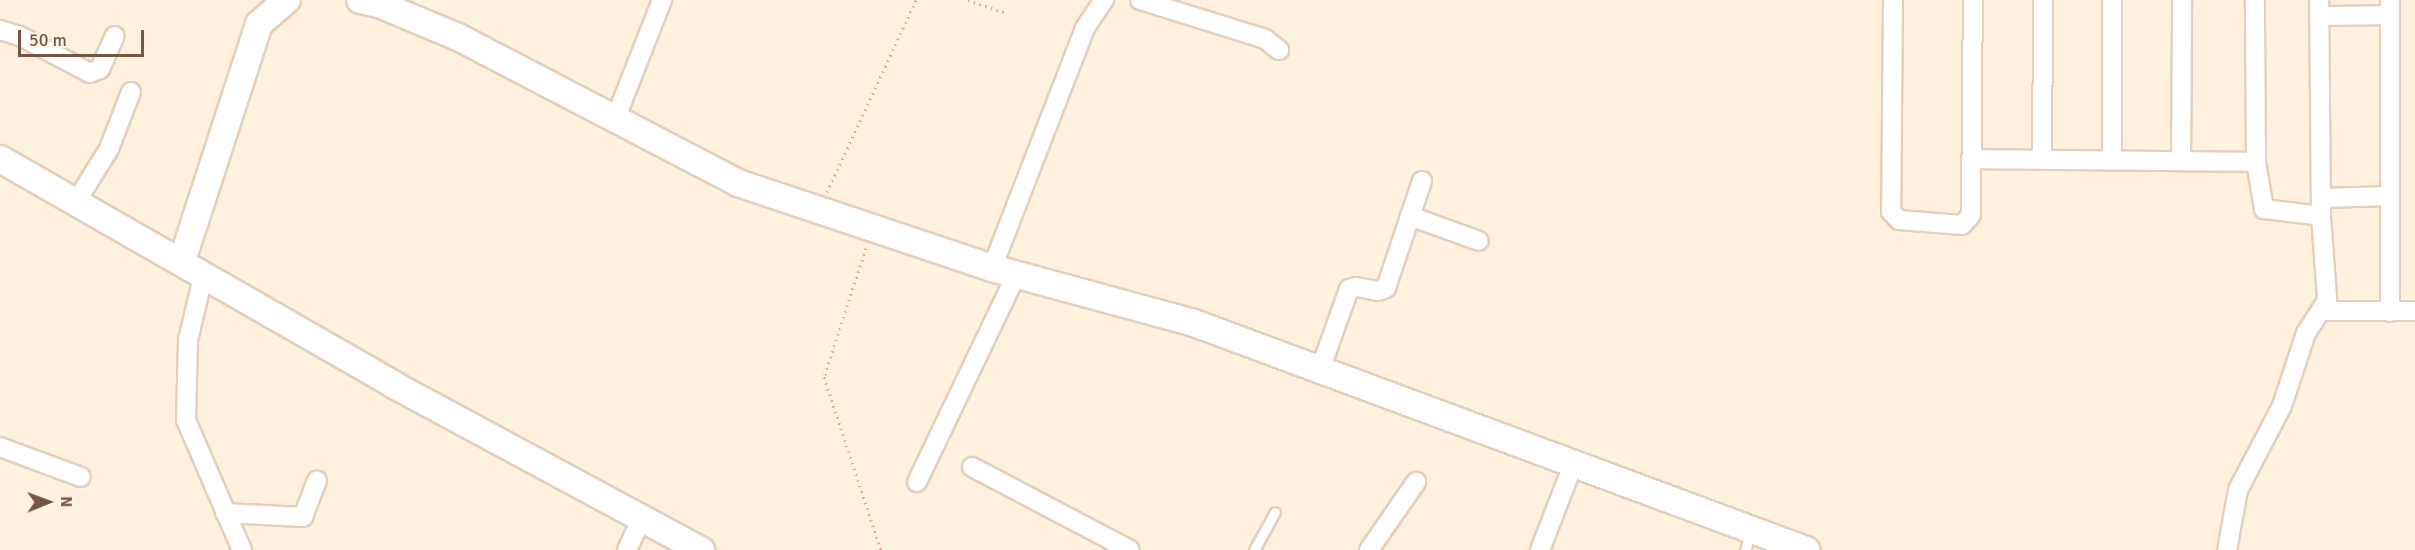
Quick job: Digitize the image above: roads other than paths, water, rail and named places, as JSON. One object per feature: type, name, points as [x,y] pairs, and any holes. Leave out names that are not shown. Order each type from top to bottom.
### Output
[{"type":"street","points":[[242,550],[190,438],[184,405],[193,267],[259,24],[287,0]]},
{"type":"street","points":[[360,0],[379,4],[458,37],[616,117],[738,183],[1004,271],[1194,323],[1573,465],[1749,540],[1806,550]]},
{"type":"street","points":[[616,117],[662,0]]},
{"type":"street","points":[[917,482],[1004,271],[1085,28],[1099,7],[1116,0]]},
{"type":"street","points":[[1140,0],[1265,39],[1279,50]]},
{"type":"street","points":[[1893,0],[1891,212],[1894,217],[1962,225],[1968,222],[1972,159],[1973,0]]},
{"type":"street","points":[[2042,160],[2043,0]]},
{"type":"street","points":[[2112,0],[2112,160]]},
{"type":"street","points":[[2181,161],[2182,0]]},
{"type":"street","points":[[2255,0],[2256,162],[2264,209],[2321,216]]},
{"type":"street","points":[[2390,312],[2390,8],[2319,8],[2321,216],[2325,304],[2328,311],[2336,313],[2390,312],[2415,311]]},
{"type":"street","points":[[0,30],[20,36],[90,73],[100,69],[115,36]]},
{"type":"street","points":[[76,202],[109,149],[131,92]]},
{"type":"street","points":[[0,159],[193,267],[394,385],[701,550]]},
{"type":"street","points":[[1972,159],[2256,162]]},
{"type":"street","points":[[1320,370],[1349,290],[1356,287],[1378,291],[1386,288],[1422,181]]},
{"type":"street","points":[[2321,198],[2390,196]]},
{"type":"street","points":[[1410,216],[1479,241]]},
{"type":"street","points":[[2227,550],[2238,490],[2282,406],[2306,333],[2325,304]]},
{"type":"street","points":[[0,447],[81,477]]},
{"type":"street","points":[[1540,550],[1573,465]]},
{"type":"street","points":[[972,467],[1130,550]]},
{"type":"street","points":[[225,513],[303,517],[317,481]]},
{"type":"street","points":[[1369,550],[1416,482]]},
{"type":"street","points":[[627,550],[642,518]]},
{"type":"lane","points":[[1254,550],[1275,512]]}]
